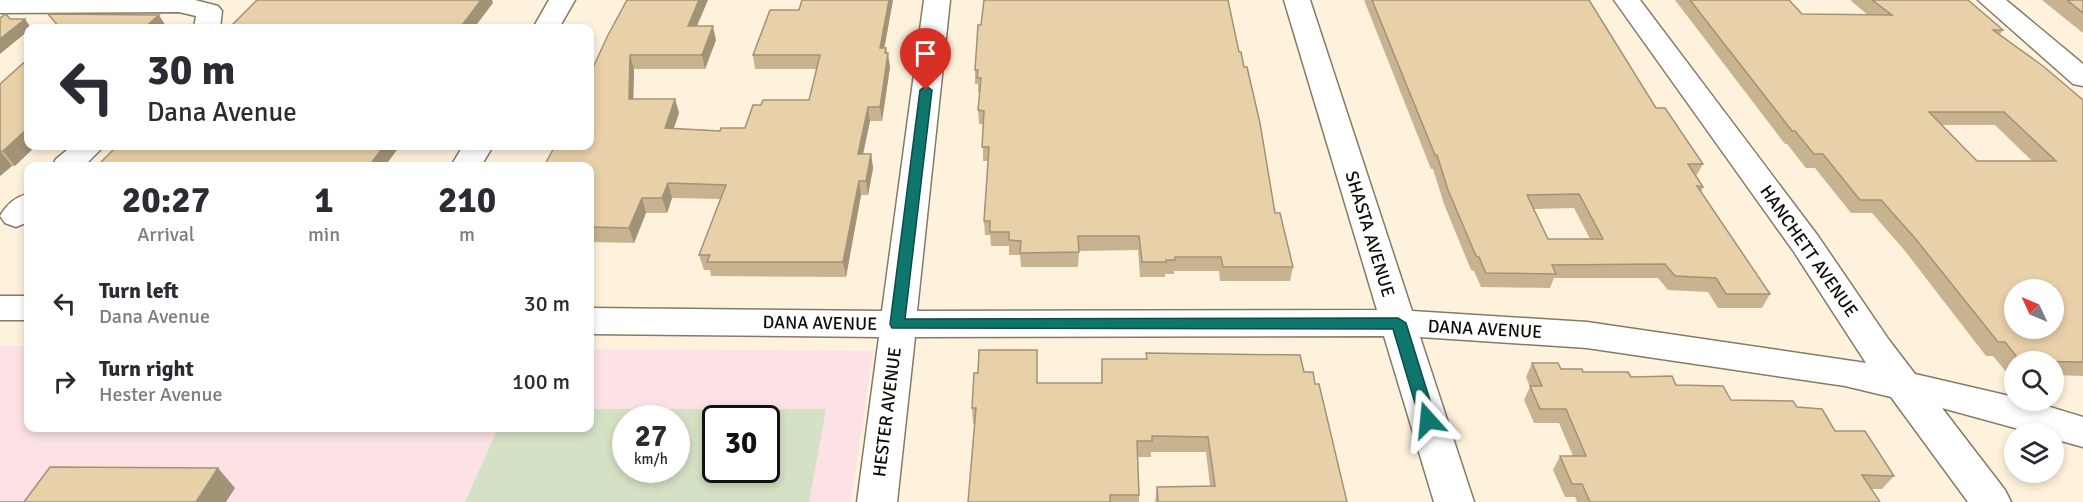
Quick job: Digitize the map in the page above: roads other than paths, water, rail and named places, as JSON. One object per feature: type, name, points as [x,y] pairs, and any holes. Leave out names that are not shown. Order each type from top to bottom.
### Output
[{"type":"street","points":[[548,24],[562,0]]},
{"type":"street","name":"HESTER AVENUE","points":[[877,502],[937,0]]},
{"type":"street","name":"SHASTA AVENUE","points":[[1297,0],[1454,502]]},
{"type":"street","name":"HANCHETT AVENUE","points":[[1627,0],[1806,244],[1876,349],[1991,502]]},
{"type":"street","points":[[1991,0],[2083,78]]},
{"type":"street","points":[[0,5],[179,4],[209,11],[207,24]]},
{"type":"street","points":[[71,162],[85,150]]},
{"type":"street","points":[[0,308],[24,308]]},
{"type":"street","name":"DANA AVENUE","points":[[594,321],[897,324],[1398,323],[1587,334],[1845,372],[1990,405],[2083,432]]}]
